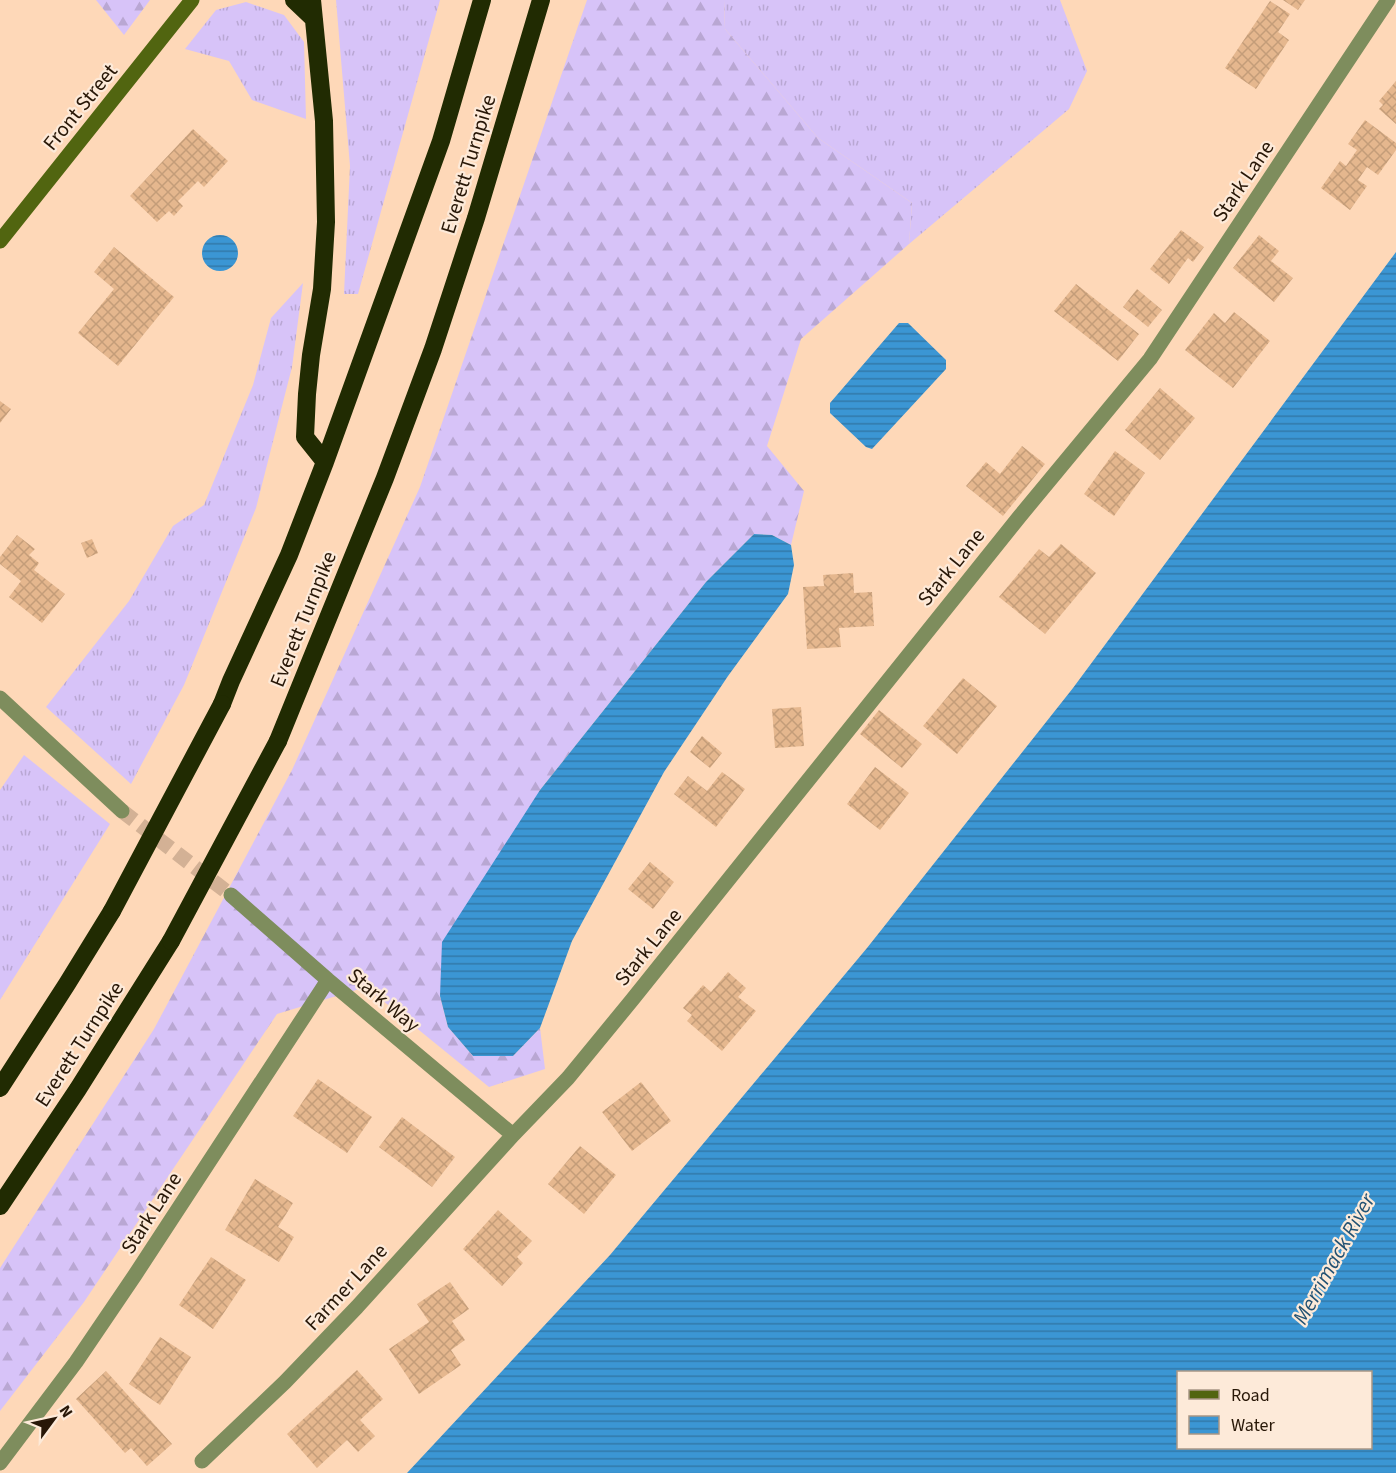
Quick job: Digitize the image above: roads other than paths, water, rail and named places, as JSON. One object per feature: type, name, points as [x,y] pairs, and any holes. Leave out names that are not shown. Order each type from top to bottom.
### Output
[{"type":"highway","points":[[294,0],[314,19]]},
{"type":"highway","points":[[312,0],[324,121],[326,222],[322,289],[311,355],[306,437],[325,462]]},
{"type":"highway","name":"Everett Turnpike","points":[[0,1088],[68,984],[112,911],[222,704],[289,555],[441,141],[482,0]]},
{"type":"highway","name":"Everett Turnpike","points":[[0,1206],[78,1089],[171,941],[278,741],[385,478],[433,349],[476,218],[541,0]]},
{"type":"main road","name":"Front Street","points":[[0,241],[192,0]]},
{"type":"street","name":"Stark Lane","points":[[513,1135],[568,1078],[1020,516],[1150,359],[1388,0]]},
{"type":"street","points":[[0,698],[122,811]]},
{"type":"street","name":"Stark Way","points":[[231,895],[328,980],[513,1135]]},
{"type":"street","name":"Stark Lane","points":[[0,1463],[76,1362],[328,980]]},
{"type":"street","name":"Farmer Lane","points":[[202,1461],[285,1382],[357,1307],[513,1135]]},
{"type":"water","points":[[220,235],[233,240],[238,253],[233,266],[220,271],[207,266],[202,253],[207,240]]},
{"type":"water","name":"Merrimack River","points":[[1396,252],[1396,1473],[407,1473],[610,1255],[867,948],[1073,688]]},
{"type":"water","points":[[899,323],[908,323],[946,360],[946,369],[872,449],[866,447],[830,413],[830,403]]},
{"type":"water","points":[[754,534],[772,535],[791,545],[794,565],[788,594],[728,676],[664,772],[572,941],[540,1028],[513,1056],[473,1056],[448,1027],[440,996],[442,942],[540,790],[706,582]]},
{"type":"tunnel","points":[[122,811],[231,895]]}]
